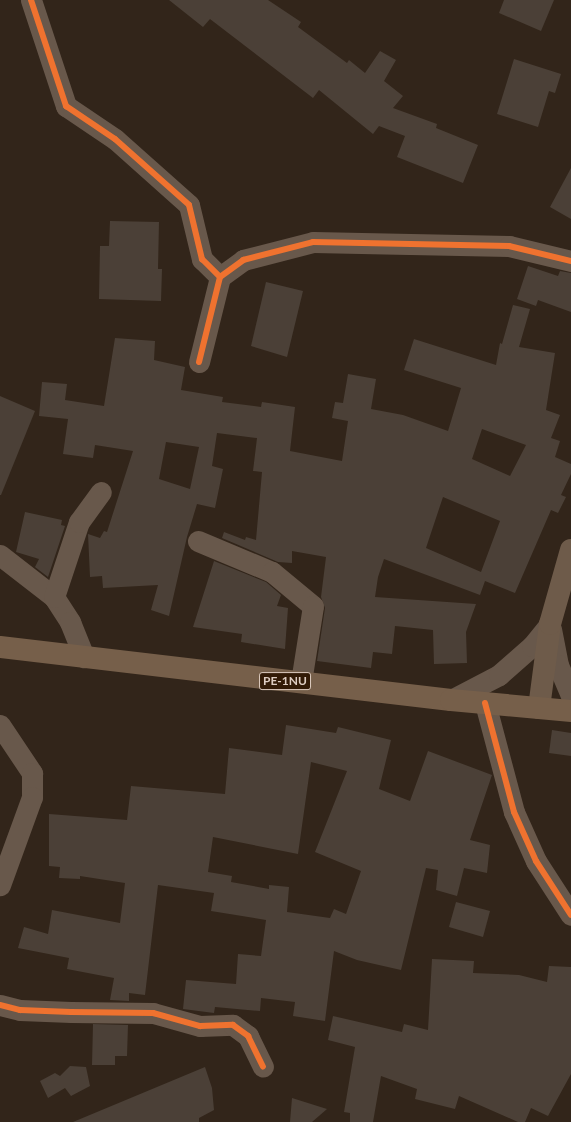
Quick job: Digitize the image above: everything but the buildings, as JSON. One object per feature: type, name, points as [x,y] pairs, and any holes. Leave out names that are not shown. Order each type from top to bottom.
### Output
[{"type":"main road","points":[[539,708],[550,624],[571,550]]},
{"type":"main road","name":"PE-1NU","points":[[0,647],[451,700],[571,711]]},
{"type":"street","points":[[31,0],[66,106],[115,139],[189,205],[202,259],[220,277]]},
{"type":"street","points":[[199,362],[220,277],[243,260],[313,242],[509,246],[571,261]]},
{"type":"street","points":[[54,597],[79,522],[101,492]]},
{"type":"street","points":[[198,541],[272,572],[313,606],[301,682]]},
{"type":"street","points":[[0,555],[54,597],[70,622],[84,657]]},
{"type":"street","points":[[550,624],[558,665],[571,695]]},
{"type":"street","points":[[451,700],[499,675],[532,646],[550,624]]},
{"type":"street","points":[[485,703],[514,812],[536,861],[571,915]]},
{"type":"street","points":[[0,725],[32,773],[32,797],[0,885]]},
{"type":"street","points":[[0,1005],[20,1010],[153,1013],[200,1026],[233,1025],[248,1036],[263,1067]]},
{"type":"cycle path","points":[[31,0],[66,106],[115,139],[189,205],[202,259],[220,277]]},
{"type":"cycle path","points":[[199,362],[220,277],[243,260],[313,242],[509,246],[571,261]]},
{"type":"cycle path","points":[[485,703],[514,812],[536,861],[571,915]]},
{"type":"cycle path","points":[[0,1005],[20,1010],[153,1013],[200,1026],[233,1025],[248,1036],[263,1067]]}]
